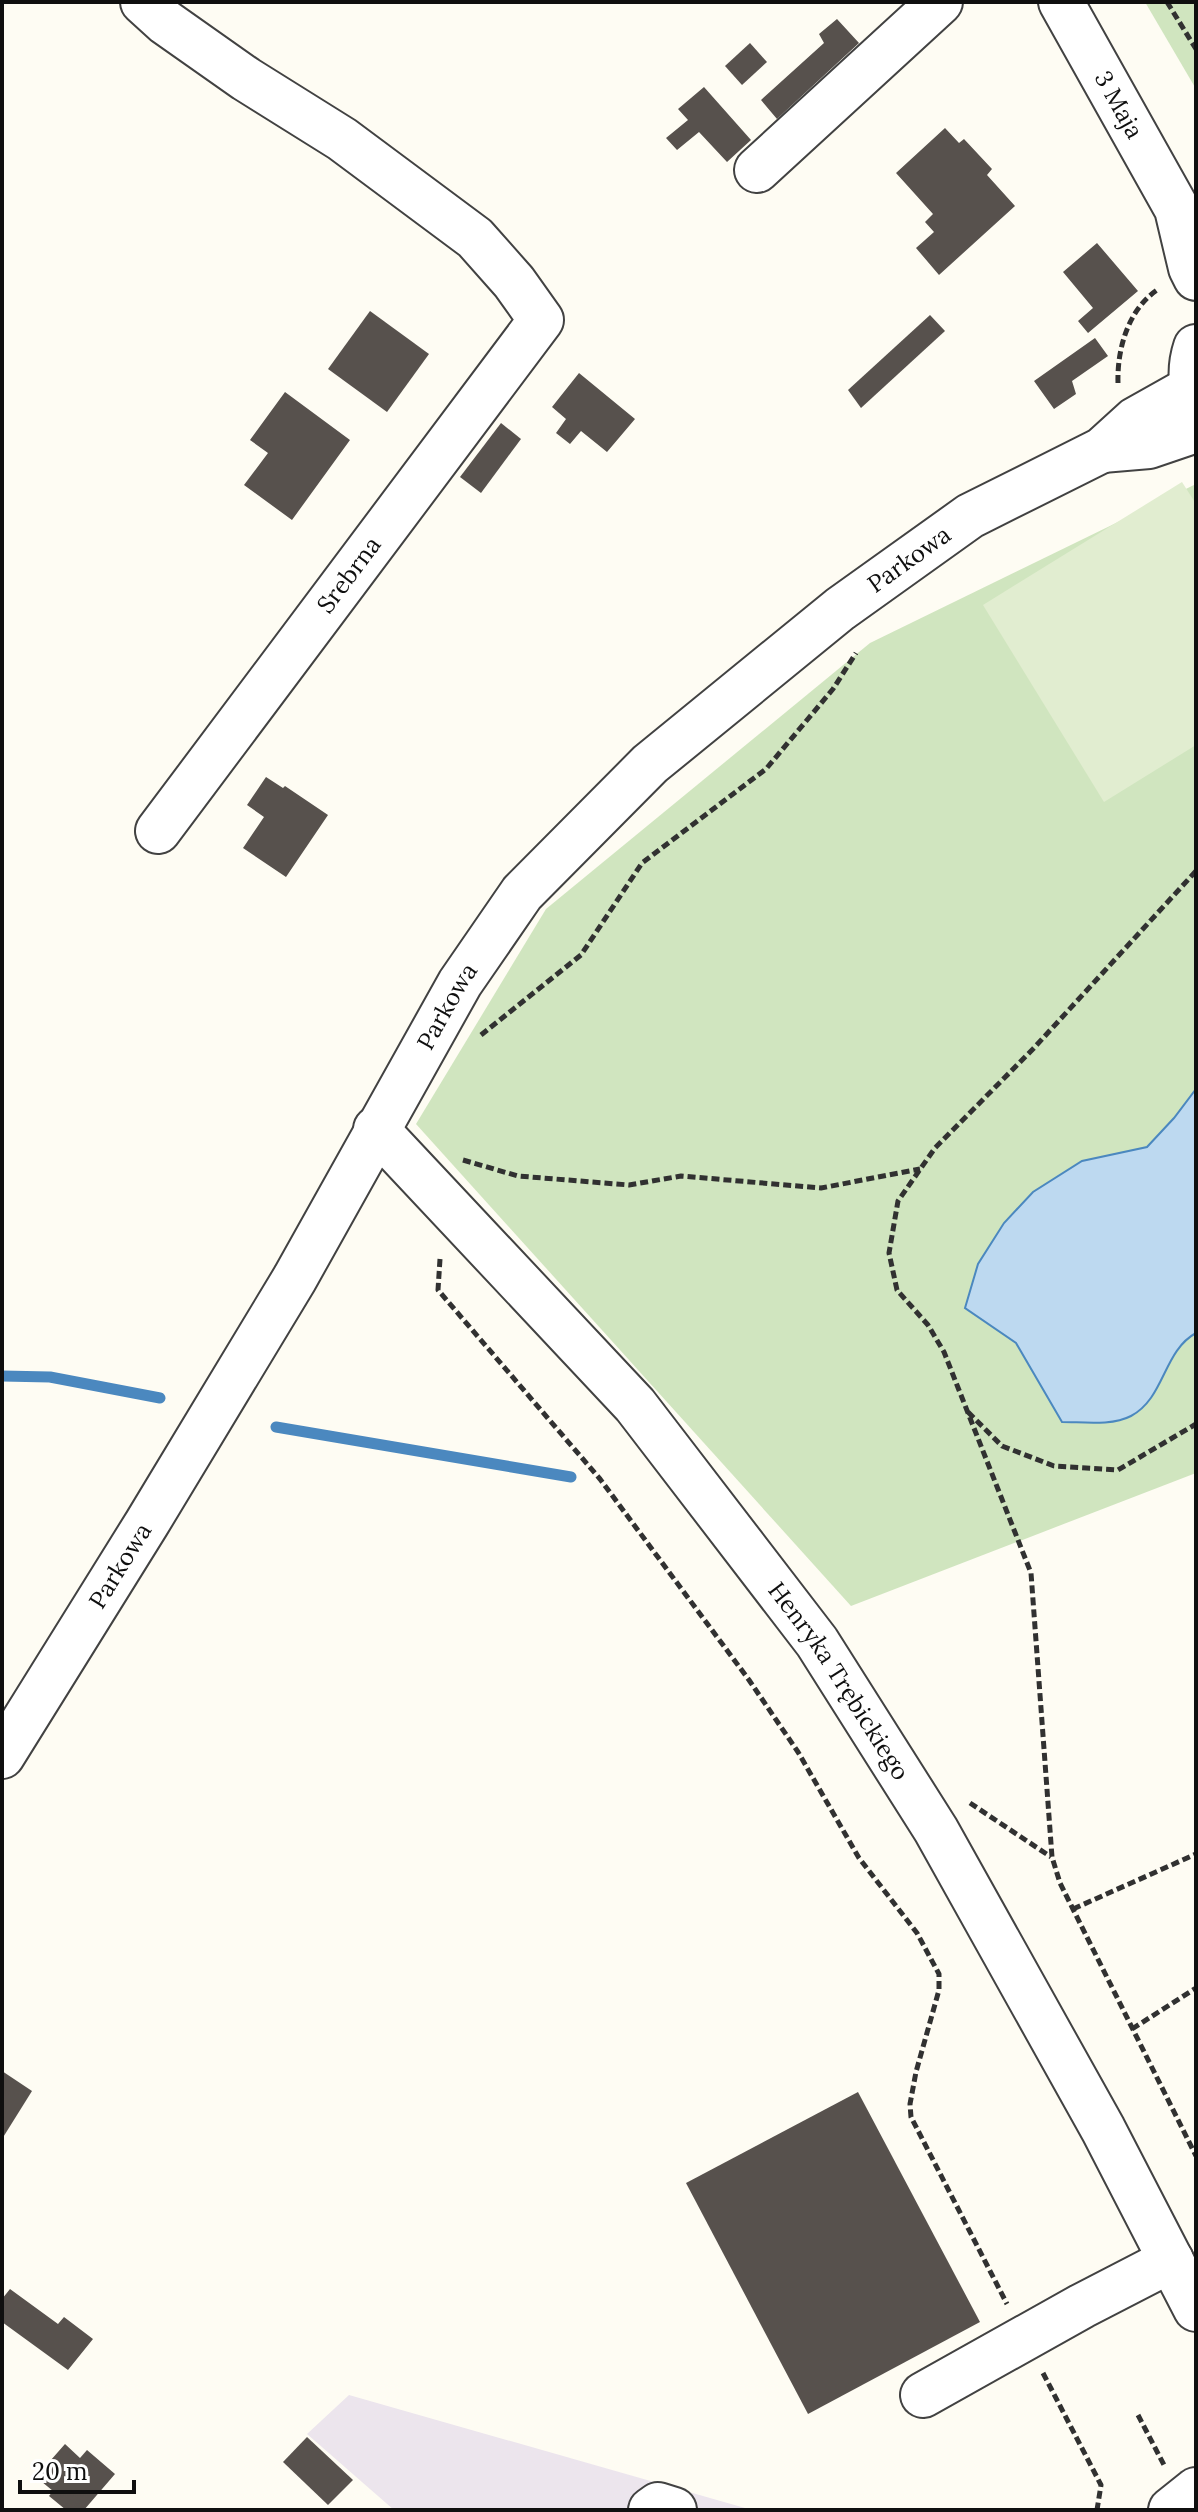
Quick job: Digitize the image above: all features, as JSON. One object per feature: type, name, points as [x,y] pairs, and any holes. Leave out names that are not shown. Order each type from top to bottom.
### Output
[{"type":"street","name":"Srebrna","points":[[143,2],[165,22],[246,79],[342,139],[475,238],[514,282],[541,320],[158,831]]},
{"type":"street","points":[[757,170],[940,2]]},
{"type":"street","name":"3 Maja","points":[[1061,2],[1186,218],[1191,268],[1180,281]]},
{"type":"street","name":"Parkowa","points":[[2,1756],[295,1278],[460,983],[522,893],[650,764],[840,609],[970,516],[1102,450],[1135,420],[1195,391]]},
{"type":"street","name":"Henryka Trębickiego","points":[[376,1129],[635,1405],[817,1642],[936,1830],[1103,2129],[1196,2309]]},
{"type":"street","points":[[923,2395],[1171,2260]]},
{"type":"street","points":[[651,2510],[658,2505],[674,2510]]},
{"type":"path","points":[[1167,2],[1196,49]]},
{"type":"path","points":[[1119,387],[1118,367],[1130,322],[1142,300],[1180,281]]},
{"type":"path","points":[[477,1038],[581,955],[642,863],[766,769],[833,689],[863,641]]},
{"type":"path","points":[[1196,871],[1043,1038],[935,1148],[898,1201],[889,1253],[897,1290],[928,1325],[944,1352],[1031,1573],[1052,1857],[1060,1883],[1196,2156]]},
{"type":"path","points":[[455,1158],[518,1176],[629,1185],[681,1176],[821,1188],[920,1169]]},
{"type":"path","points":[[434,1249],[441,1258],[438,1290],[600,1479],[749,1680],[798,1752],[859,1858],[917,1933],[933,1961],[939,1974],[939,1990],[916,2072],[910,2104],[911,2117],[1101,2485],[1097,2510]]},
{"type":"path","points":[[967,1410],[1002,1446],[1054,1466],[1118,1470],[1196,1424]]},
{"type":"path","points":[[921,1806],[971,1803],[1052,1857]]},
{"type":"path","points":[[1073,1909],[1196,1854]]},
{"type":"path","points":[[1132,2029],[1196,1988]]},
{"type":"path","points":[[1138,2415],[1184,2495]]},
{"type":"shaded area","points":[[349,2395],[752,2510],[394,2510],[307,2434]]},
{"type":"green space","points":[[1145,2],[1196,2],[1196,89]]},
{"type":"green space","points":[[1182,482],[1196,504],[1196,745],[1104,802],[983,605]]},
{"type":"green space","points":[[1196,484],[1196,1473],[851,1606],[416,1124],[546,909],[870,643]]},
{"type":"water","points":[[1196,1089],[1196,1333],[1177,1351],[1151,1398],[1131,1416],[1106,1422],[1062,1422],[1016,1343],[965,1308],[978,1264],[1004,1223],[1033,1192],[1082,1161],[1147,1147]]},
{"type":"building","points":[[837,19],[859,43],[777,119],[761,100],[824,43],[819,34]]},
{"type":"building","points":[[750,43],[767,62],[742,85],[725,66]]},
{"type":"building","points":[[704,87],[751,140],[727,162],[699,132],[677,150],[666,138],[688,120],[678,109]]},
{"type":"building","points":[[945,128],[959,143],[964,139],[992,169],[987,175],[1015,206],[939,275],[916,248],[934,232],[925,222],[933,214],[896,173]]},
{"type":"building","points":[[1097,243],[1138,291],[1088,333],[1078,321],[1093,308],[1063,272]]},
{"type":"building","points":[[370,311],[429,354],[387,412],[328,369]]},
{"type":"building","points":[[930,315],[945,331],[861,408],[848,390]]},
{"type":"building","points":[[1095,338],[1108,356],[1072,381],[1076,394],[1054,409],[1034,381]]},
{"type":"building","points":[[579,373],[635,419],[607,452],[581,431],[570,444],[556,433],[566,419],[552,407]]},
{"type":"building","points":[[285,392],[350,440],[292,520],[244,485],[268,453],[250,440]]},
{"type":"building","points":[[501,423],[521,439],[481,493],[460,477]]},
{"type":"building","points":[[266,777],[328,815],[286,877],[243,848],[264,817],[247,805]]},
{"type":"building","points":[[2,2071],[32,2091],[2,2139]]},
{"type":"building","points":[[858,2092],[980,2322],[808,2414],[686,2183]]},
{"type":"building","points":[[10,2289],[58,2324],[64,2317],[93,2339],[68,2370],[2,2322],[2,2299]]},
{"type":"building","points":[[307,2437],[353,2480],[328,2505],[283,2462]]},
{"type":"building","points":[[65,2444],[80,2458],[87,2450],[115,2474],[84,2510],[66,2510],[49,2496],[53,2491],[36,2477]]},
{"type":"waterway","points":[[2,1376],[50,1377],[160,1398]]},
{"type":"waterway","points":[[276,1427],[571,1477]]}]
